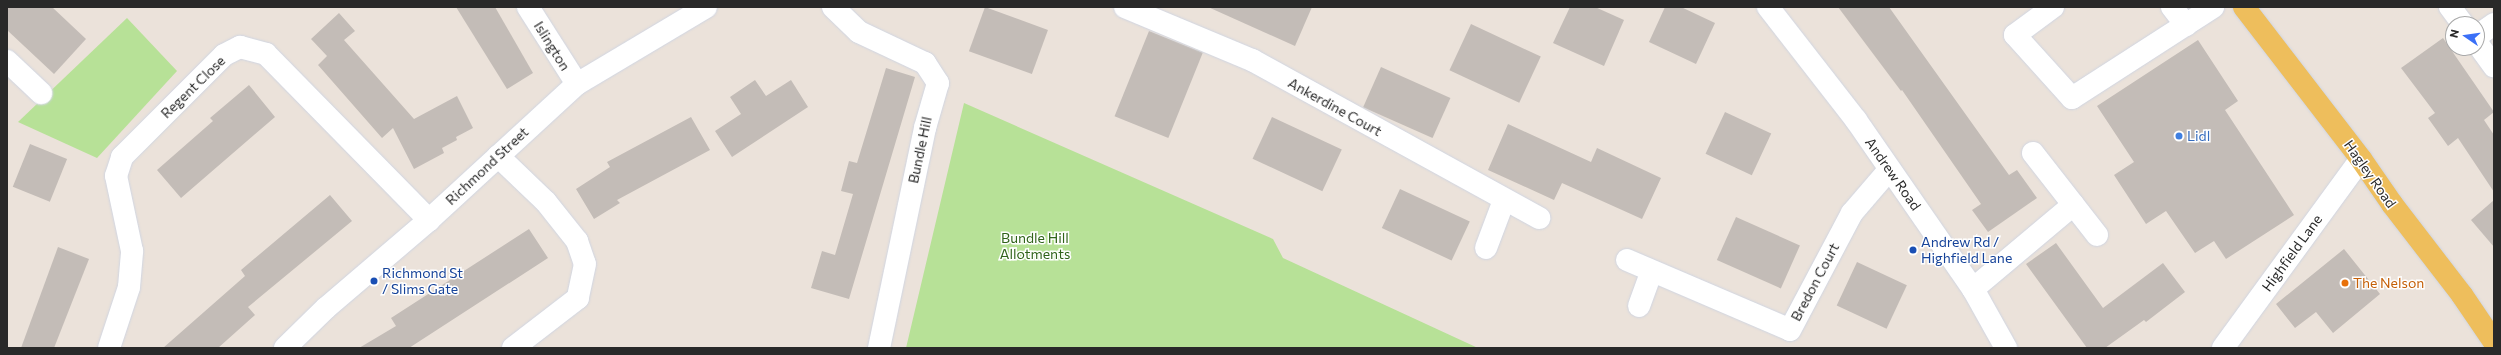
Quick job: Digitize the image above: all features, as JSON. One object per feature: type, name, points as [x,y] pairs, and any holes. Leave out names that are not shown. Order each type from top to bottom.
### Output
[{"type":"main road","name":"Hagley Road","points":[[2244,7],[2361,159],[2392,204],[2462,295],[2494,342]]},
{"type":"street","name":"Islington","points":[[528,7],[576,84]]},
{"type":"street","name":"Richmond Street","points":[[285,348],[326,308],[429,220],[576,84],[706,7]]},
{"type":"street","name":"Bundle Hill","points":[[833,7],[859,32],[925,63],[938,83],[925,128],[879,348]]},
{"type":"street","name":"Ankerdine Court","points":[[1126,7],[1252,60],[1538,218]]},
{"type":"street","name":"Andrew Road","points":[[1768,7],[1856,120],[1889,170],[1973,289],[2006,348]]},
{"type":"street","points":[[2053,7],[2015,36],[2072,98],[2213,7]]},
{"type":"street","points":[[2172,7],[2186,25]]},
{"type":"street","points":[[2450,7],[2457,16]]},
{"type":"street","points":[[2485,30],[2494,24]]},
{"type":"street","name":"Regent Close","points":[[109,348],[129,287],[132,251],[116,176],[122,157],[224,55],[240,48],[266,54],[429,220]]},
{"type":"street","points":[[2485,54],[2494,66]]},
{"type":"street","points":[[7,61],[41,92]]},
{"type":"street","points":[[2033,153],[2097,235]]},
{"type":"street","points":[[498,156],[546,202],[577,242],[585,264],[578,298],[513,348]]},
{"type":"street","name":"Highfield Lane","points":[[2223,348],[2361,159]]},
{"type":"street","name":"Bredon Court","points":[[1627,260],[1790,330],[1852,213],[1889,170]]},
{"type":"street","points":[[1486,248],[1504,200]]},
{"type":"street","points":[[1973,289],[2073,205]]},
{"type":"street","points":[[1639,306],[1652,271]]},
{"type":"green space","points":[[127,18],[177,71],[97,158],[18,122]]},
{"type":"green space","name":"Bundle Hill Allotments","points":[[964,103],[1273,239],[1283,258],[1478,348],[906,348]]},
{"type":"building","points":[[7,7],[52,7],[86,39],[54,74],[7,30]]},
{"type":"building","points":[[456,7],[495,7],[533,73],[507,89]]},
{"type":"building","points":[[985,7],[1048,30],[1032,74],[969,51]]},
{"type":"building","points":[[1208,7],[1312,7],[1295,46]]},
{"type":"building","points":[[1570,7],[1595,7],[1624,20],[1604,66],[1553,43]]},
{"type":"building","points":[[1665,7],[1681,7],[1715,23],[1696,64],[1649,42]]},
{"type":"building","points":[[1838,7],[1889,7],[2009,175],[2017,170],[2037,198],[1988,232],[1972,210],[1981,204],[1902,90],[1901,91]]},
{"type":"building","points":[[339,13],[355,31],[344,40],[414,119],[457,96],[473,128],[456,137],[457,140],[442,148],[444,153],[414,169],[393,128],[382,138],[318,65],[327,56],[311,39]]},
{"type":"building","points":[[1471,24],[1541,57],[1519,103],[1449,70]]},
{"type":"building","points":[[1149,31],[1203,53],[1168,138],[1115,116]]},
{"type":"building","points":[[2443,38],[2445,41],[2445,56],[2455,56],[2494,112],[2484,120],[2494,135],[2494,192],[2458,138],[2448,146],[2428,118],[2435,113],[2401,68]]},
{"type":"building","name":"Lidl","points":[[2198,40],[2238,101],[2225,110],[2294,215],[2226,259],[2214,241],[2195,253],[2166,211],[2146,224],[2114,175],[2134,162],[2097,106]]},
{"type":"building","points":[[1381,67],[1450,98],[1433,138],[1363,107]]},
{"type":"building","points":[[886,68],[915,77],[849,299],[811,288],[822,251],[835,255],[853,194],[841,191],[849,161],[857,163]]},
{"type":"building","points":[[755,80],[766,96],[791,80],[808,107],[732,157],[715,131],[741,114],[730,97]]},
{"type":"building","points":[[249,85],[275,117],[181,198],[157,170],[213,121],[210,118]]},
{"type":"building","points":[[1725,112],[1771,134],[1752,175],[1706,154]]},
{"type":"building","points":[[691,117],[710,150],[617,200],[620,203],[594,219],[576,189],[610,167],[607,162]]},
{"type":"building","points":[[1272,117],[1342,150],[1322,191],[1253,159]]},
{"type":"building","points":[[1508,124],[1591,162],[1597,148],[1661,178],[1642,219],[1562,183],[1554,200],[1488,170]]},
{"type":"building","points":[[30,144],[67,159],[50,202],[13,187]]},
{"type":"building","points":[[1400,189],[1470,222],[1452,261],[1382,228]]},
{"type":"building","points":[[330,195],[352,221],[248,307],[255,315],[218,348],[163,348],[245,276],[241,270]]},
{"type":"building","points":[[2494,200],[2494,247],[2471,220]]},
{"type":"building","points":[[1736,217],[1800,245],[1781,288],[1717,260]]},
{"type":"building","points":[[529,229],[548,258],[409,348],[359,348],[396,326],[391,318]]},
{"type":"building","points":[[2056,243],[2103,308],[2163,263],[2185,292],[2146,322],[2144,320],[2105,348],[2087,348],[2026,264]]},
{"type":"building","points":[[58,247],[89,259],[54,348],[21,348]]},
{"type":"building","points":[[2344,249],[2380,294],[2333,333],[2316,312],[2295,328],[2276,304]]},
{"type":"building","points":[[1857,262],[1907,285],[1887,329],[1837,306]]},
{"type":"place","name":"Lidl","points":[[2179,136]]},
{"type":"place","name":"Andrew Rd / Highfield Lane","points":[[1913,250]]},
{"type":"place","name":"Richmond St / Slims Gate","points":[[374,281]]},
{"type":"place","name":"The Nelson","points":[[2345,283]]}]
